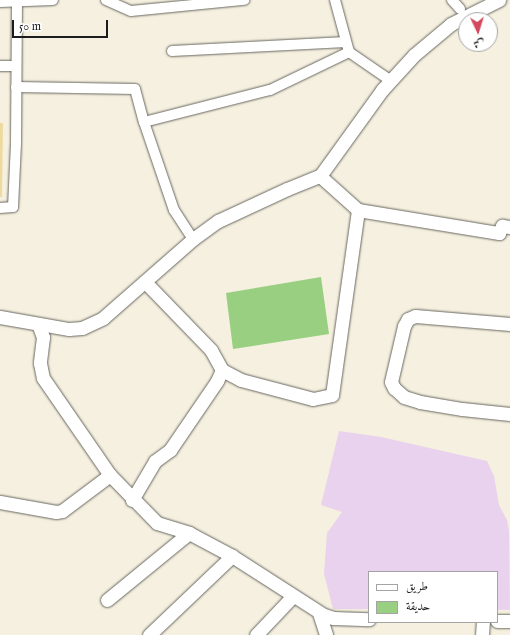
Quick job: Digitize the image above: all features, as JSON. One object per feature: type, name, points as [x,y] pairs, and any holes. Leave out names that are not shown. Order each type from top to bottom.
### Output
[{"type":"street","points":[[0,2],[53,0]]},
{"type":"street","points":[[106,0],[131,11],[244,0]]},
{"type":"street","points":[[335,0],[348,47],[391,81]]},
{"type":"street","points":[[452,0],[460,9]]},
{"type":"street","points":[[0,317],[69,329],[91,325],[110,313],[193,239],[218,221],[246,207],[320,176],[391,81],[414,55],[452,24],[499,0]]},
{"type":"street","points":[[0,208],[13,207],[16,144],[17,2]]},
{"type":"street","points":[[172,51],[348,47]]},
{"type":"street","points":[[144,122],[270,90],[348,47]]},
{"type":"street","points":[[0,66],[16,66]]},
{"type":"street","points":[[16,87],[135,89],[144,122],[174,210],[193,239]]},
{"type":"street","points":[[320,176],[358,210],[453,227],[499,233],[502,226],[510,227]]},
{"type":"street","points":[[145,282],[211,350],[222,370],[241,380],[313,399],[332,395],[358,210]]},
{"type":"street","points":[[510,324],[415,316],[408,319],[404,326],[391,382],[394,388],[404,396],[420,402],[462,409],[510,414]]},
{"type":"street","points":[[38,324],[43,337],[40,363],[41,373],[110,475],[132,500],[157,523],[189,533],[232,556],[319,612],[333,618],[368,619]]},
{"type":"street","points":[[132,500],[155,461],[170,450],[217,381],[222,370]]},
{"type":"street","points":[[0,502],[56,512],[62,511],[110,475]]},
{"type":"street","points":[[106,600],[189,533]]},
{"type":"street","points":[[149,635],[232,556]]},
{"type":"street","points":[[256,635],[293,596]]},
{"type":"street","points":[[319,612],[326,635]]},
{"type":"street","points":[[498,621],[510,620]]},
{"type":"street","points":[[482,635],[483,623]]},
{"type":"shaded area","points":[[339,431],[381,437],[487,461],[494,476],[499,505],[507,520],[509,531],[510,610],[498,610],[498,571],[368,571],[368,609],[333,609],[324,574],[327,533],[342,512],[321,505]]},
{"type":"green space","points":[[321,277],[329,334],[233,349],[226,293]]},
{"type":"sand","points":[[0,123],[3,123],[2,197],[0,197]]}]
